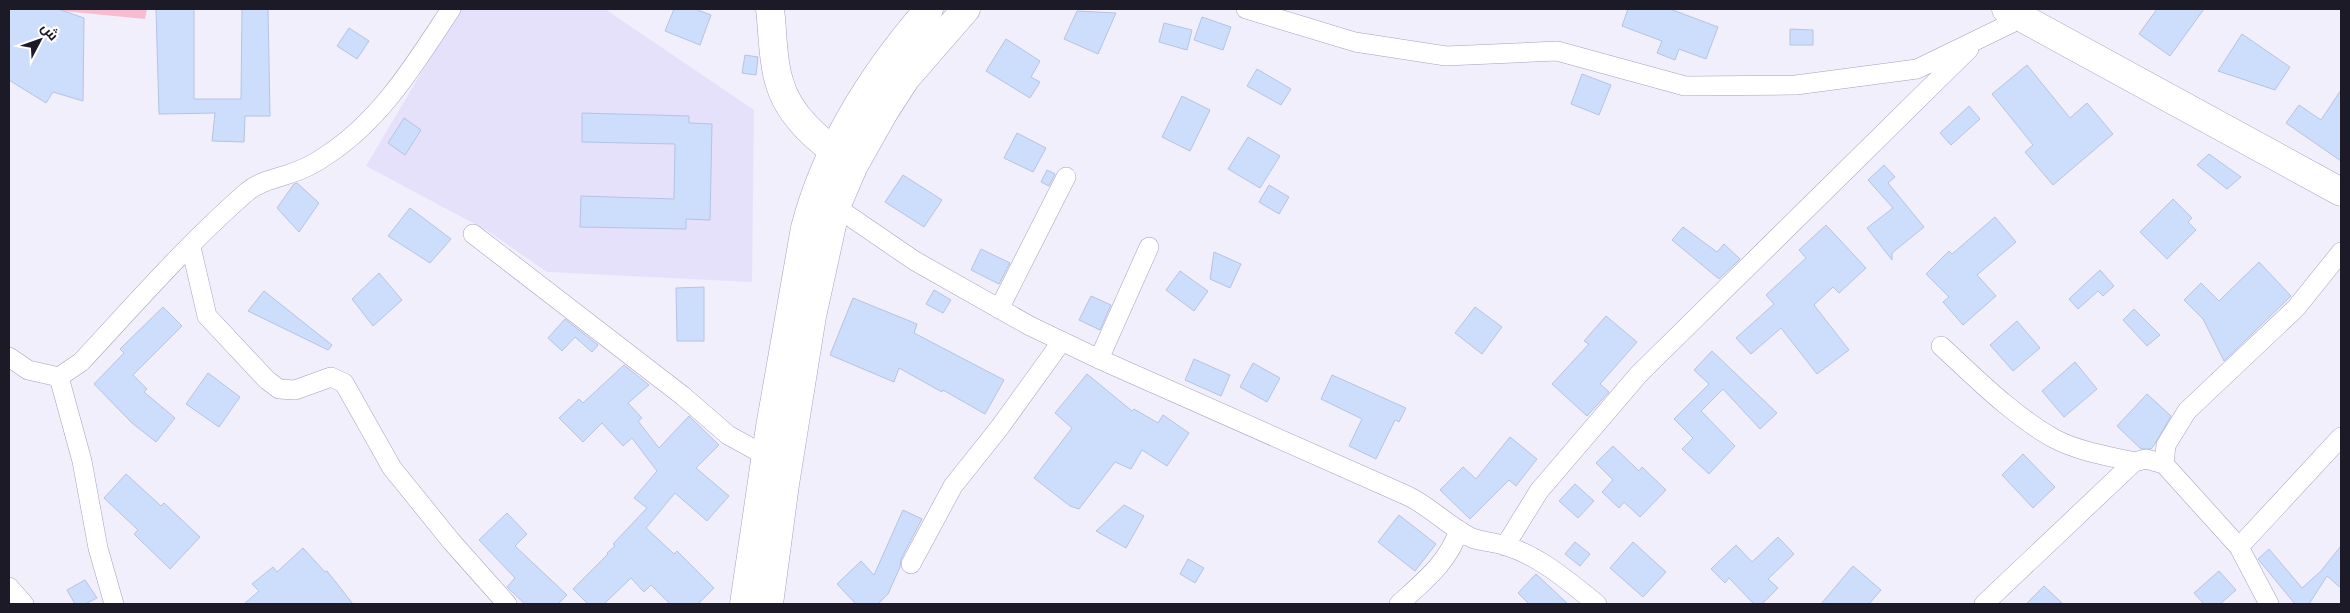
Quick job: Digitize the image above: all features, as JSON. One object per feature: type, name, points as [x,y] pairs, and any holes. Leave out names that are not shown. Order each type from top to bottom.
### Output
[{"type":"main road","points":[[770,9],[777,71],[783,93],[797,115],[844,158]]},
{"type":"main road","points":[[744,604],[766,456],[817,231],[836,207],[844,158],[868,88],[884,63],[929,9]]},
{"type":"main road","points":[[769,604],[785,484],[812,316],[817,231],[812,200],[844,158],[884,112],[906,78],[966,9]]},
{"type":"main road","points":[[2014,13],[2341,192]]},
{"type":"street","points":[[9,356],[28,370],[59,376],[81,362],[191,247],[250,190],[270,179],[288,175],[326,156],[345,142],[377,112],[405,80],[451,9]]},
{"type":"street","points":[[1246,9],[1355,42],[1446,56],[1557,51],[1685,86],[1796,85],[1917,69],[1980,38]]},
{"type":"street","points":[[1505,546],[1539,491],[1639,374],[1980,38],[2014,13]]},
{"type":"street","points":[[999,310],[1066,177]]},
{"type":"street","points":[[836,207],[915,261],[999,310],[1099,359],[1408,496],[1473,538],[1505,546],[1530,556],[1577,598],[1596,604]]},
{"type":"street","points":[[473,234],[683,396],[728,435],[766,456]]},
{"type":"street","points":[[191,247],[207,316],[267,380],[280,389],[295,390],[331,377],[344,383],[392,468],[451,541],[507,604]]},
{"type":"street","points":[[1099,359],[1149,247]]},
{"type":"street","points":[[2164,464],[2166,445],[2187,411],[2296,308],[2341,252]]},
{"type":"street","points":[[911,564],[953,486],[1000,428],[1062,341]]},
{"type":"street","points":[[1941,346],[2000,400],[2054,438],[2095,452],[2134,462],[2146,459],[2164,464],[2239,547],[2269,604]]},
{"type":"street","points":[[59,376],[82,460],[98,548],[114,604]]},
{"type":"street","points":[[2239,547],[2341,437]]},
{"type":"street","points":[[1984,604],[2134,462]]},
{"type":"street","points":[[1400,604],[1443,563],[1459,530]]},
{"type":"street","points":[[9,587],[24,604]]},
{"type":"shaded area","points":[[43,9],[147,9],[145,19]]},
{"type":"shaded area","points":[[459,9],[605,9],[754,110],[752,282],[547,272],[488,231],[366,166]]},
{"type":"building","points":[[9,9],[58,9],[84,18],[83,101],[53,92],[46,103],[9,80]]},
{"type":"building","points":[[156,9],[194,9],[194,99],[241,99],[242,9],[268,9],[270,116],[245,116],[244,142],[212,141],[215,113],[159,114]]},
{"type":"building","points":[[674,9],[695,9],[711,15],[700,45],[665,31]]},
{"type":"building","points":[[1628,9],[1670,9],[1718,27],[1706,59],[1679,49],[1675,60],[1657,53],[1662,41],[1622,26]]},
{"type":"building","points":[[2157,9],[2204,9],[2170,56],[2139,34]]},
{"type":"building","points":[[1077,11],[1116,13],[1098,54],[1064,39]]},
{"type":"building","points":[[1202,17],[1231,27],[1223,50],[1194,40]]},
{"type":"building","points":[[1164,23],[1192,30],[1187,50],[1159,42]]},
{"type":"building","points":[[349,28],[369,41],[357,59],[337,46]]},
{"type":"building","points":[[1790,29],[1813,30],[1813,45],[1790,45]]},
{"type":"building","points":[[2242,34],[2290,67],[2275,90],[2218,71]]},
{"type":"building","points":[[1006,39],[1040,61],[1031,77],[1040,82],[1030,98],[986,71]]},
{"type":"building","points":[[745,55],[758,57],[756,75],[742,73]]},
{"type":"building","points":[[2027,65],[2070,118],[2087,103],[2113,134],[2053,185],[2025,152],[2033,145],[1992,94]]},
{"type":"building","points":[[1257,69],[1291,89],[1281,105],[1247,86]]},
{"type":"building","points":[[1582,74],[1611,85],[1599,115],[1571,104]]},
{"type":"building","points":[[2341,90],[2341,161],[2286,123],[2299,105],[2321,120]]},
{"type":"building","points":[[1182,96],[1210,110],[1190,151],[1162,137]]},
{"type":"building","points":[[1969,106],[1980,119],[1951,145],[1940,133]]},
{"type":"building","points":[[582,113],[689,116],[689,123],[712,124],[710,220],[686,219],[686,229],[580,227],[581,196],[674,199],[675,144],[582,142]]},
{"type":"building","points":[[404,118],[421,130],[405,155],[388,143]]},
{"type":"building","points":[[1017,133],[1046,148],[1033,172],[1004,158]]},
{"type":"building","points":[[1248,137],[1280,156],[1260,188],[1228,169]]},
{"type":"building","points":[[2209,154],[2241,177],[2227,189],[2197,165]]},
{"type":"building","points":[[1884,165],[1895,177],[1888,183],[1924,227],[1892,253],[1892,260],[1867,228],[1893,208],[1868,180]]},
{"type":"building","points":[[1047,170],[1055,174],[1049,186],[1041,182]]},
{"type":"building","points":[[903,175],[942,200],[924,227],[885,202]]},
{"type":"building","points":[[297,183],[319,203],[299,232],[277,208],[294,184]]},
{"type":"building","points":[[1269,185],[1289,197],[1279,214],[1259,202]]},
{"type":"building","points":[[2173,199],[2192,218],[2188,222],[2196,230],[2167,259],[2140,232]]},
{"type":"building","points":[[410,208],[451,239],[430,263],[388,236]]},
{"type":"building","points":[[1995,217],[2016,242],[1977,275],[1996,296],[1963,325],[1943,302],[1949,297],[1926,274],[1949,251],[1952,254]]},
{"type":"building","points":[[1826,225],[1866,268],[1839,293],[1833,287],[1814,305],[1849,350],[1817,374],[1781,328],[1751,354],[1736,338],[1774,304],[1766,295],[1806,258],[1799,250]]},
{"type":"building","points":[[1683,227],[1717,252],[1724,244],[1740,259],[1719,279],[1672,240]]},
{"type":"building","points":[[981,249],[1010,263],[999,284],[971,270]]},
{"type":"building","points":[[1214,252],[1241,264],[1230,288],[1210,279]]},
{"type":"building","points":[[2259,262],[2291,296],[2224,361],[2203,319],[2184,300],[2201,283],[2219,301]]},
{"type":"building","points":[[2100,270],[2114,286],[2103,296],[2098,291],[2078,309],[2069,299]]},
{"type":"building","points":[[1180,271],[1208,291],[1194,311],[1166,290]]},
{"type":"building","points":[[379,273],[402,300],[373,326],[352,299]]},
{"type":"building","points":[[704,287],[704,341],[677,341],[676,288]]},
{"type":"building","points":[[934,290],[951,300],[943,313],[926,304]]},
{"type":"building","points":[[264,291],[332,345],[328,350],[248,311]]},
{"type":"building","points":[[1091,296],[1111,305],[1100,330],[1079,320]]},
{"type":"building","points":[[853,298],[917,324],[914,333],[1004,380],[985,414],[899,368],[894,382],[830,355]]},
{"type":"building","points":[[163,307],[182,326],[133,375],[147,389],[144,392],[175,418],[156,442],[132,423],[94,384],[124,353],[120,349]]},
{"type":"building","points":[[1475,307],[1502,327],[1482,354],[1455,333]]},
{"type":"building","points":[[2134,309],[2160,335],[2147,346],[2123,320]]},
{"type":"building","points":[[1606,316],[1637,342],[1600,384],[1609,392],[1587,416],[1552,384],[1589,344],[1584,341]]},
{"type":"building","points":[[565,319],[598,345],[592,352],[575,337],[562,351],[548,338]]},
{"type":"building","points":[[2017,321],[2040,348],[2013,371],[1990,345]]},
{"type":"building","points":[[1712,351],[1777,413],[1760,429],[1723,389],[1701,411],[1735,446],[1709,474],[1682,449],[1693,438],[1674,419],[1709,384],[1694,370]]},
{"type":"building","points":[[1194,359],[1230,375],[1221,396],[1185,380]]},
{"type":"building","points":[[2075,362],[2097,389],[2064,417],[2042,391]]},
{"type":"building","points":[[1253,363],[1280,378],[1267,402],[1240,387]]},
{"type":"building","points":[[624,365],[649,385],[628,403],[642,418],[638,421],[659,448],[689,416],[719,445],[696,468],[729,496],[707,521],[675,493],[646,528],[674,554],[677,551],[714,588],[698,604],[670,604],[651,585],[644,592],[631,578],[604,604],[588,604],[573,589],[608,554],[615,546],[613,544],[647,508],[634,498],[657,471],[632,438],[623,446],[602,423],[583,442],[559,418],[579,399],[583,403]]},
{"type":"building","points":[[208,373],[240,397],[219,427],[186,404]]},
{"type":"building","points":[[1087,374],[1132,411],[1134,409],[1158,423],[1163,415],[1189,433],[1167,466],[1142,450],[1131,469],[1115,462],[1079,509],[1070,506],[1034,478],[1072,428],[1055,413]]},
{"type":"building","points":[[1332,375],[1406,408],[1399,422],[1395,420],[1376,459],[1349,446],[1362,419],[1321,399]]},
{"type":"building","points":[[2147,394],[2171,416],[2151,449],[2141,449],[2117,426]]},
{"type":"building","points":[[1510,437],[1537,459],[1516,486],[1509,480],[1470,519],[1440,490],[1463,467],[1476,479]]},
{"type":"building","points":[[1613,446],[1639,471],[1642,467],[1666,490],[1640,517],[1624,502],[1619,508],[1602,492],[1613,480],[1596,463]]},
{"type":"building","points":[[2023,454],[2055,487],[2033,508],[2002,475]]},
{"type":"building","points":[[126,474],[161,506],[164,503],[200,537],[170,569],[134,534],[138,530],[104,498]]},
{"type":"building","points":[[1575,484],[1594,501],[1578,518],[1559,501]]},
{"type":"building","points":[[1124,505],[1144,516],[1126,548],[1096,531]]},
{"type":"building","points":[[903,510],[922,519],[901,559],[900,567],[888,594],[878,604],[856,604],[837,584],[861,561],[874,575]]},
{"type":"building","points":[[507,513],[527,534],[515,546],[567,595],[558,604],[525,604],[507,587],[515,578],[479,540]]},
{"type":"building","points":[[1399,515],[1436,544],[1415,571],[1378,542]]},
{"type":"building","points":[[1778,537],[1794,554],[1768,579],[1778,588],[1762,604],[1754,604],[1729,578],[1725,583],[1711,569],[1736,545],[1752,562]]},
{"type":"building","points":[[1575,542],[1590,554],[1580,566],[1565,554]]},
{"type":"building","points":[[1633,542],[1666,572],[1643,597],[1610,568]]},
{"type":"building","points":[[2341,546],[2341,588],[2327,576],[2309,604],[2295,604],[2258,559],[2269,549],[2302,588],[2321,571]]},
{"type":"building","points":[[303,548],[325,572],[327,571],[353,604],[244,604],[259,591],[252,584],[273,567],[277,572]]},
{"type":"building","points":[[1188,559],[1204,568],[1195,583],[1180,574]]},
{"type":"building","points":[[1853,566],[1881,590],[1869,604],[1821,604]]},
{"type":"building","points":[[2219,571],[2236,590],[2220,604],[2204,604],[2194,593]]},
{"type":"building","points":[[1536,574],[1568,604],[1529,604],[1518,593]]},
{"type":"building","points":[[85,580],[97,598],[85,604],[75,604],[67,590]]},
{"type":"building","points":[[2044,586],[2063,604],[2026,604]]}]
